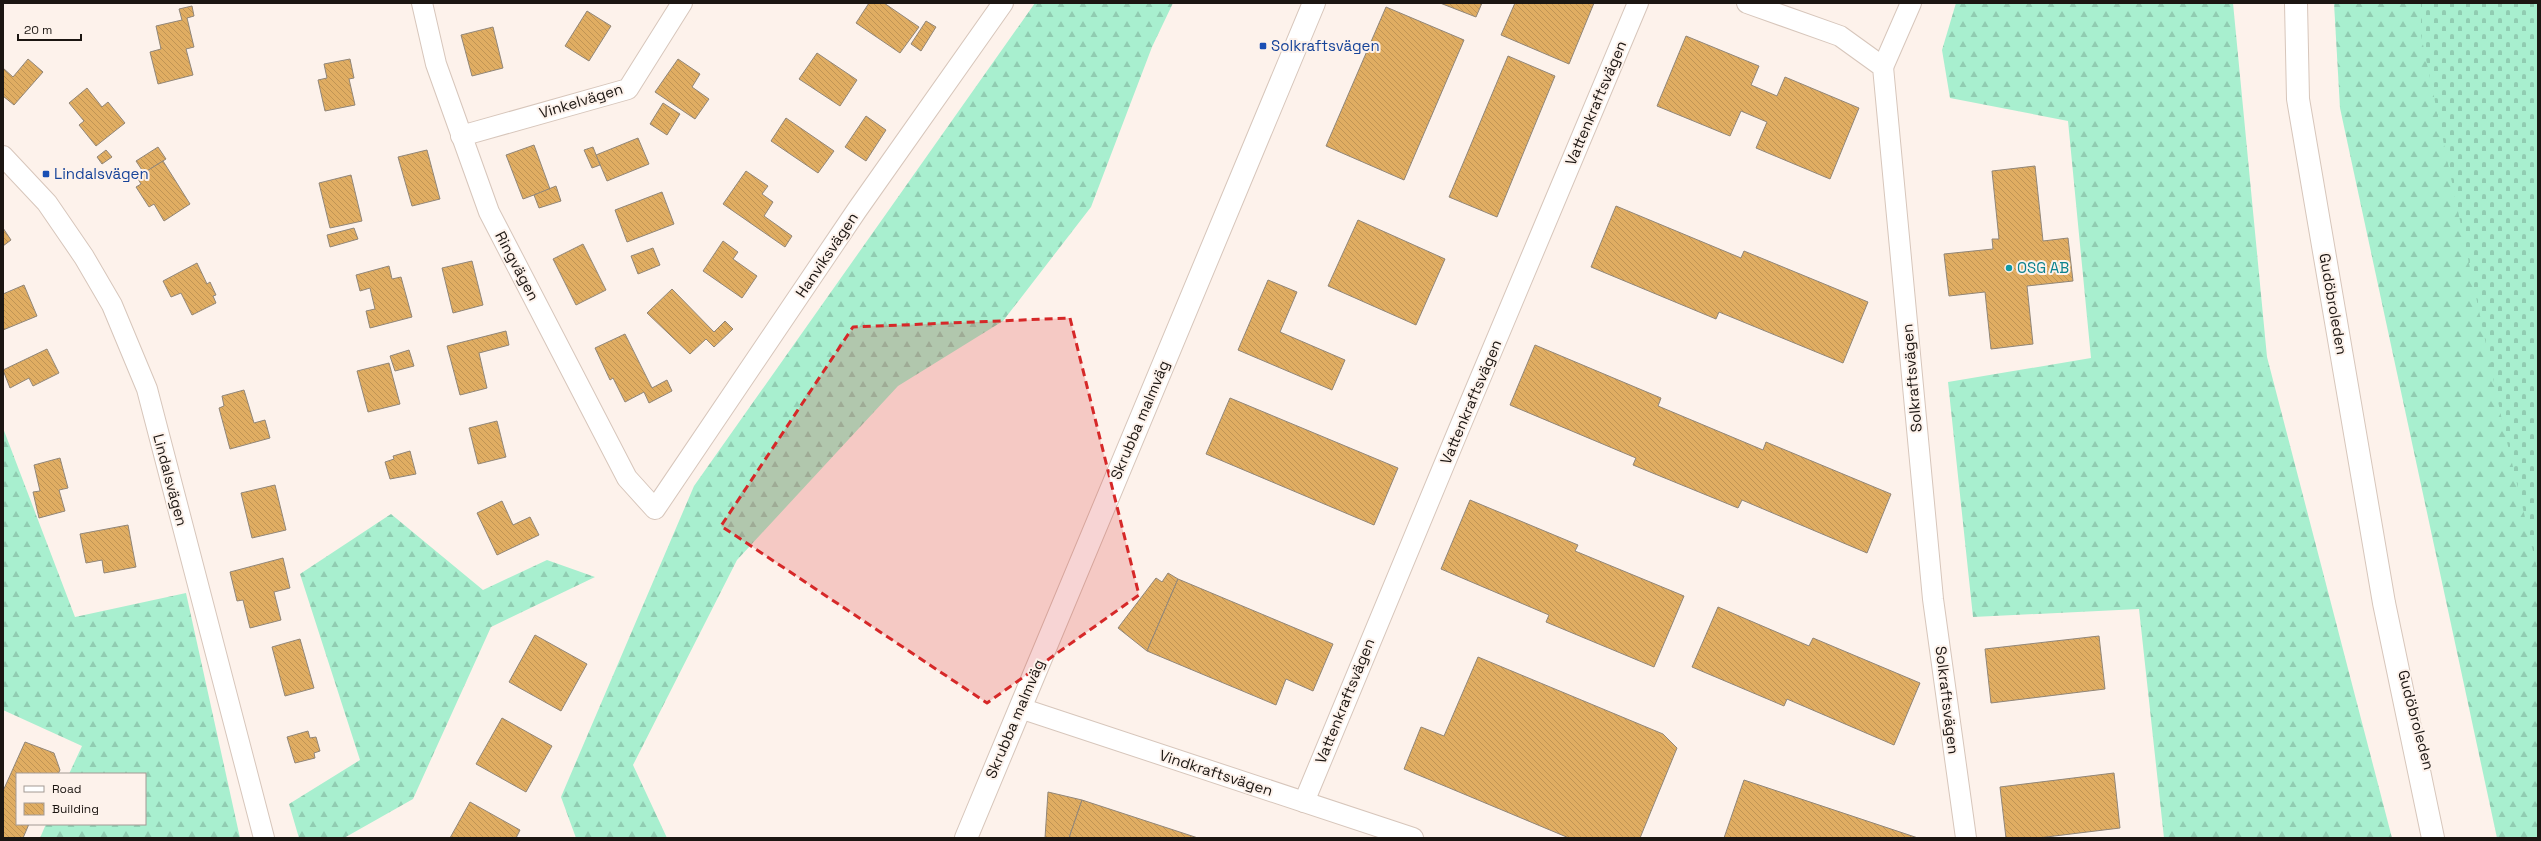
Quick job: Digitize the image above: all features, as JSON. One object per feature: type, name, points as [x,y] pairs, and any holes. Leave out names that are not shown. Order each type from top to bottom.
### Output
[{"type":"main road","name":"Skrubba malmväg","points":[[966,838],[1314,3]]},
{"type":"main road","name":"Gudöbroleden","points":[[2296,3],[2298,99],[2384,603],[2433,838]]},
{"type":"main road","name":"Gudöbroleden","points":[[2384,603],[2449,838]]},
{"type":"street","name":"Ringvägen","points":[[422,3],[436,64],[461,136],[494,222],[627,478],[655,509]]},
{"type":"street","name":"Vinkelvägen","points":[[461,136],[628,88],[682,3]]},
{"type":"street","name":"Hanviksvägen","points":[[655,509],[857,210],[1003,3]]},
{"type":"street","name":"Vattenkraftsvägen","points":[[1304,802],[1400,566],[1474,397],[1638,3]]},
{"type":"street","points":[[1748,3],[1840,36],[1883,67],[1911,3]]},
{"type":"street","name":"Solkraftsvägen","points":[[1883,67],[1933,599],[1966,838]]},
{"type":"street","name":"Lindalsvägen","points":[[3,156],[47,203],[84,257],[112,305],[147,389],[264,838]]},
{"type":"street","name":"Vindkraftsvägen","points":[[1020,708],[1413,838]]},
{"type":"highlighted area","points":[[1070,318],[1139,595],[987,703],[721,526],[853,327]]},
{"type":"green space","points":[[1035,3],[1173,3],[1152,47],[1091,207],[1003,321],[898,386],[737,560],[633,765],[667,838],[576,838],[561,797],[694,486]]},
{"type":"green space","points":[[1956,3],[2233,3],[2267,357],[2392,838],[2164,838],[2139,609],[1973,617],[1948,382],[2091,358],[2068,121],[1950,98],[1942,50]]},
{"type":"green space","points":[[2334,3],[2538,3],[2538,838],[2497,838],[2340,108]]},
{"type":"green space","points":[[2421,3],[2538,3],[2538,572],[2503,425],[2421,35]]},
{"type":"green space","points":[[3,428],[75,617],[186,593],[240,838],[40,838],[46,825],[146,825],[146,773],[69,773],[82,746],[3,710]]},
{"type":"green space","points":[[391,514],[483,590],[547,560],[595,577],[491,627],[413,799],[344,838],[299,838],[289,804],[360,760],[300,574]]},
{"type":"building","points":[[869,3],[884,3],[919,27],[900,53],[856,23]]},
{"type":"building","points":[[1440,3],[1482,3],[1476,17]]},
{"type":"building","points":[[1515,3],[1594,3],[1569,64],[1501,35]]},
{"type":"building","points":[[192,6],[194,16],[187,18],[194,47],[186,49],[193,75],[158,84],[150,52],[161,49],[156,26],[182,20],[179,9]]},
{"type":"building","points":[[1386,7],[1464,40],[1404,180],[1326,146]]},
{"type":"building","points":[[587,11],[611,26],[589,61],[565,46]]},
{"type":"building","points":[[926,21],[936,27],[921,51],[911,44]]},
{"type":"building","points":[[493,27],[503,68],[472,76],[461,35]]},
{"type":"building","points":[[1686,36],[1759,66],[1751,85],[1777,96],[1785,77],[1859,108],[1830,179],[1756,148],[1767,122],[1741,111],[1730,136],[1657,106]]},
{"type":"building","points":[[817,53],[857,80],[840,106],[799,79]]},
{"type":"building","points":[[1508,56],[1555,76],[1497,217],[1449,197]]},
{"type":"building","points":[[28,59],[43,72],[14,105],[3,96],[3,68],[13,77]]},
{"type":"building","points":[[350,59],[354,78],[349,79],[355,105],[325,111],[318,80],[327,78],[324,64]]},
{"type":"building","points":[[678,59],[700,74],[692,87],[709,99],[695,119],[655,92]]},
{"type":"building","points":[[87,88],[102,107],[108,102],[125,123],[96,146],[79,125],[84,121],[69,103]]},
{"type":"building","points":[[663,103],[680,114],[667,135],[650,124]]},
{"type":"building","points":[[866,116],[886,130],[866,161],[845,147]]},
{"type":"building","points":[[786,118],[834,151],[818,173],[771,141]]},
{"type":"building","points":[[638,138],[649,164],[607,181],[596,155]]},
{"type":"building","points":[[534,145],[550,189],[523,199],[506,155]]},
{"type":"building","points":[[158,147],[166,159],[144,173],[136,161]]},
{"type":"building","points":[[593,147],[600,165],[592,168],[584,150]]},
{"type":"building","points":[[106,150],[112,157],[102,164],[97,157]]},
{"type":"building","points":[[427,150],[440,199],[412,206],[398,157]]},
{"type":"building","points":[[163,161],[190,204],[164,221],[154,204],[149,207],[136,187],[141,184],[137,177]]},
{"type":"building","name":"OSG AB","points":[[2035,166],[2043,241],[2068,238],[2073,281],[2027,286],[2033,344],[1991,349],[1985,292],[1949,296],[1944,254],[1993,249],[1992,239],[1999,239],[1992,171]]},
{"type":"building","points":[[746,171],[768,186],[762,194],[773,202],[764,216],[792,236],[785,247],[723,204]]},
{"type":"building","points":[[351,175],[362,221],[330,228],[319,183]]},
{"type":"building","points":[[556,186],[561,201],[539,208],[534,195]]},
{"type":"building","points":[[662,192],[674,224],[627,242],[615,210]]},
{"type":"building","points":[[1616,206],[1741,258],[1744,251],[1868,302],[1843,363],[1719,312],[1716,319],[1591,267]]},
{"type":"building","points":[[1358,220],[1445,259],[1416,325],[1328,286]]},
{"type":"building","points":[[3,228],[11,240],[3,246]]},
{"type":"building","points":[[354,228],[358,239],[330,247],[327,235]]},
{"type":"building","points":[[723,241],[738,252],[733,259],[757,276],[742,298],[703,271]]},
{"type":"building","points":[[583,244],[606,290],[576,305],[553,259]]},
{"type":"building","points":[[653,248],[660,265],[638,274],[631,256]]},
{"type":"building","points":[[472,261],[483,305],[453,313],[442,268]]},
{"type":"building","points":[[197,263],[207,284],[210,282],[216,295],[213,296],[216,303],[192,315],[181,293],[171,297],[163,281]]},
{"type":"building","points":[[389,266],[392,279],[401,277],[412,317],[370,328],[366,311],[375,309],[370,288],[360,291],[356,275]]},
{"type":"building","points":[[1268,280],[1297,292],[1280,332],[1345,360],[1332,390],[1238,350]]},
{"type":"building","points":[[24,285],[37,316],[3,330],[3,294]]},
{"type":"building","points":[[672,289],[714,332],[725,321],[733,329],[714,347],[706,339],[690,354],[647,313]]},
{"type":"building","points":[[506,331],[509,345],[479,353],[487,388],[460,395],[447,346]]},
{"type":"building","points":[[625,334],[652,388],[667,380],[672,391],[649,403],[644,392],[625,402],[613,378],[610,380],[595,348]]},
{"type":"building","points":[[1535,345],[1661,398],[1658,406],[1763,450],[1766,442],[1891,494],[1867,553],[1742,500],[1738,508],[1633,465],[1636,458],[1510,405]]},
{"type":"building","points":[[47,349],[59,373],[33,386],[29,378],[10,388],[3,370]]},
{"type":"building","points":[[409,350],[414,366],[395,371],[390,356]]},
{"type":"building","points":[[389,363],[400,404],[368,412],[357,371]]},
{"type":"building","points":[[244,390],[254,423],[265,420],[270,438],[230,449],[219,408],[224,406],[222,396]]},
{"type":"building","points":[[1230,398],[1398,468],[1374,525],[1206,454]]},
{"type":"building","points":[[497,421],[506,457],[478,464],[469,428]]},
{"type":"building","points":[[410,451],[416,474],[390,479],[385,462],[394,459],[393,456]]},
{"type":"building","points":[[60,458],[68,488],[59,490],[65,511],[39,518],[33,492],[40,491],[34,465]]},
{"type":"building","points":[[275,485],[286,530],[252,538],[241,493]]},
{"type":"building","points":[[1470,500],[1578,545],[1575,551],[1684,596],[1654,667],[1546,622],[1549,615],[1441,569]]},
{"type":"building","points":[[502,501],[513,525],[530,517],[539,535],[497,555],[477,513]]},
{"type":"building","points":[[128,525],[136,567],[104,573],[102,560],[86,563],[80,534]]},
{"type":"building","points":[[283,558],[290,588],[274,592],[281,620],[250,628],[243,600],[237,601],[230,572]]},
{"type":"building","points":[[1168,573],[1178,579],[1147,651],[1118,628],[1156,578],[1162,582]]},
{"type":"building","points":[[1178,579],[1333,644],[1313,691],[1286,679],[1276,705],[1147,651]]},
{"type":"building","points":[[1718,607],[1809,646],[1813,638],[1920,683],[1894,745],[1787,699],[1784,706],[1692,667]]},
{"type":"building","points":[[535,635],[587,664],[561,711],[509,682]]},
{"type":"building","points":[[2099,636],[2105,689],[1991,703],[1985,649]]},
{"type":"building","points":[[300,639],[314,688],[285,696],[272,647]]},
{"type":"building","points":[[1478,657],[1663,734],[1677,748],[1640,838],[1569,838],[1404,769],[1421,727],[1444,736]]},
{"type":"building","points":[[502,718],[552,746],[526,792],[476,764]]},
{"type":"building","points":[[308,731],[310,738],[316,737],[320,751],[314,753],[315,758],[295,763],[287,737]]},
{"type":"building","points":[[25,742],[54,753],[60,770],[58,773],[16,773],[16,825],[29,825],[23,838],[3,838],[3,791]]},
{"type":"building","points":[[2114,773],[2120,828],[2038,838],[2006,838],[2000,787]]},
{"type":"building","points":[[1744,780],[1918,838],[1724,838]]},
{"type":"building","points":[[1048,792],[1082,800],[1069,838],[1045,838]]},
{"type":"building","points":[[1082,800],[1198,838],[1069,838]]},
{"type":"building","points":[[470,802],[520,830],[516,838],[450,838]]},
{"type":"place","name":"Solkraftsvägen","points":[[1263,46]]},
{"type":"place","name":"Lindalsvägen","points":[[46,174]]},
{"type":"place","name":"OSG AB","points":[[2009,268]]}]
